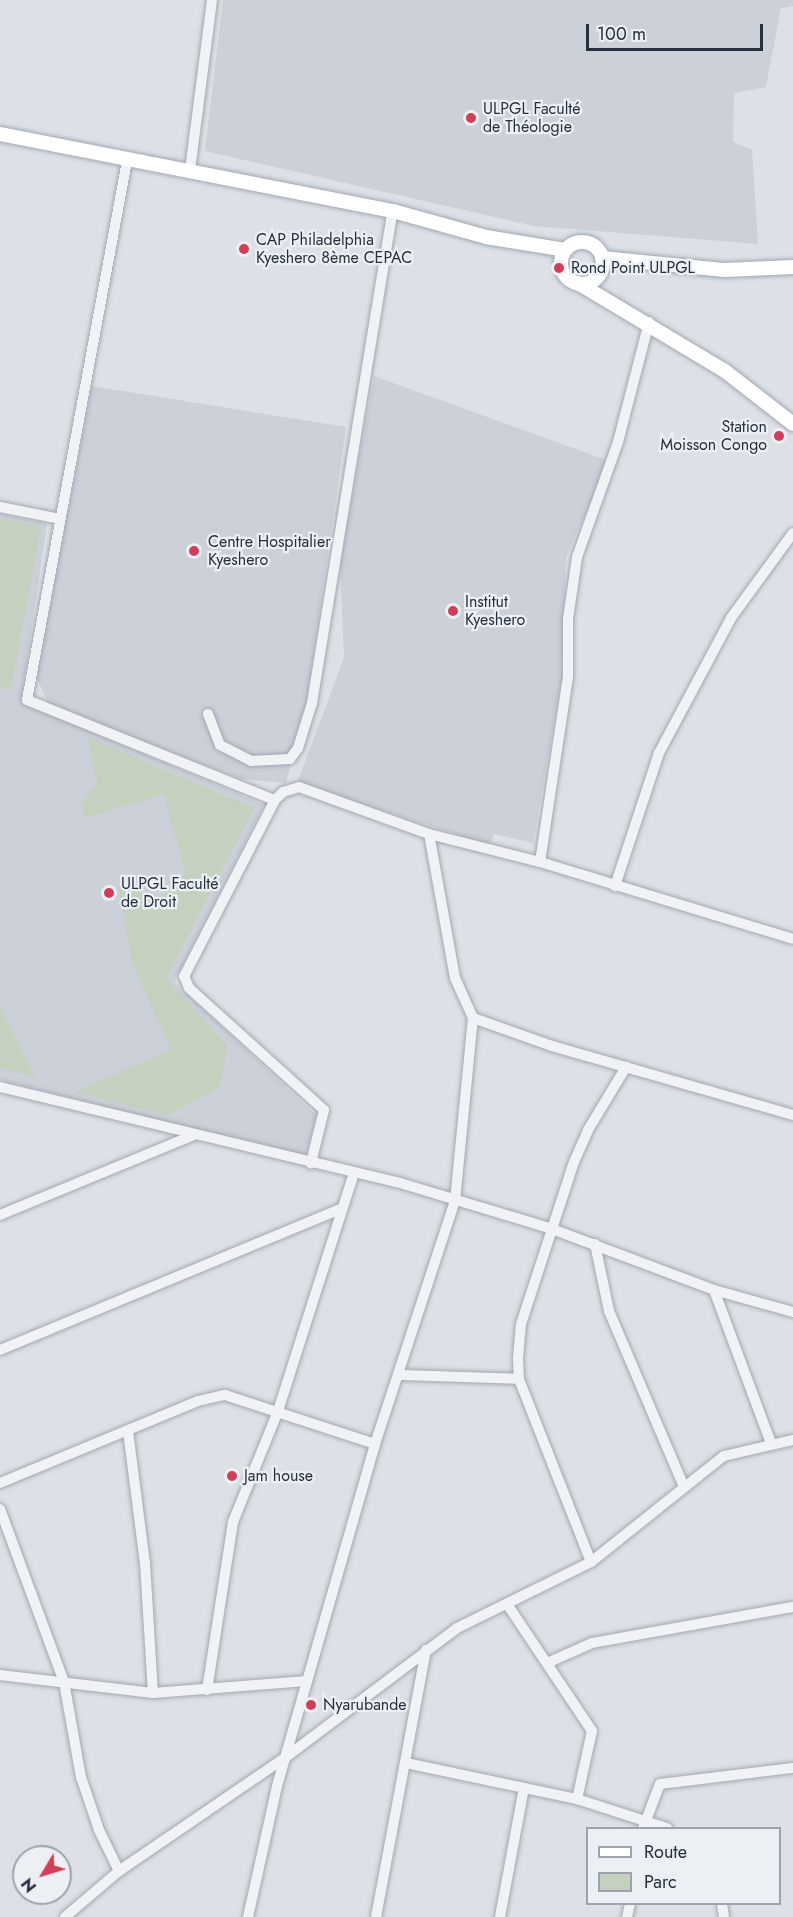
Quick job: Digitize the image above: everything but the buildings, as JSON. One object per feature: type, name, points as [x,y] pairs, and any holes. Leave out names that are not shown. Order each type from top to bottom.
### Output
[{"type":"main road","points":[[0,134],[127,161],[190,170],[393,211],[486,237],[565,250]]},
{"type":"main road","points":[[578,283],[594,279],[601,270],[602,258],[597,248],[586,242],[574,243],[565,250],[561,261],[564,273],[578,283],[649,322],[725,371],[793,424]]},
{"type":"main road","points":[[602,258],[725,270],[793,267]]},
{"type":"street","points":[[190,170],[212,0]]},
{"type":"street","points":[[127,161],[27,700],[275,800]]},
{"type":"street","points":[[208,714],[220,745],[251,761],[290,759],[298,748],[312,703],[393,211]]},
{"type":"street","points":[[540,862],[568,676],[568,619],[577,557],[618,442],[649,322]]},
{"type":"street","points":[[0,507],[60,519]]},
{"type":"street","points":[[615,886],[659,753],[731,618],[793,534]]},
{"type":"street","points":[[311,1163],[324,1110],[189,988],[184,976],[275,800],[283,792],[299,787],[429,834],[540,862],[793,939]]},
{"type":"street","points":[[248,1917],[286,1757],[375,1444],[400,1376],[455,1201],[473,1018],[455,978],[429,834]]},
{"type":"street","points":[[473,1018],[626,1067],[793,1115]]},
{"type":"street","points":[[591,1562],[519,1379],[521,1324],[580,1146],[626,1067]]},
{"type":"street","points":[[0,1087],[354,1173],[455,1201],[552,1229],[714,1290],[793,1312]]},
{"type":"street","points":[[0,1215],[194,1135]]},
{"type":"street","points":[[207,1690],[233,1522],[278,1411],[354,1173]]},
{"type":"street","points":[[0,1350],[342,1208]]},
{"type":"street","points":[[595,1244],[609,1311],[684,1487]]},
{"type":"street","points":[[714,1290],[771,1443]]},
{"type":"street","points":[[400,1376],[519,1379]]},
{"type":"street","points":[[0,1484],[198,1401],[225,1395],[375,1444]]},
{"type":"street","points":[[128,1431],[146,1563],[153,1693]]},
{"type":"street","points":[[65,1917],[119,1871],[286,1757],[457,1628],[591,1562],[724,1456],[771,1443],[793,1440]]},
{"type":"street","points":[[0,1509],[64,1682],[81,1777],[99,1830],[119,1871]]},
{"type":"street","points":[[507,1604],[592,1731],[577,1799]]},
{"type":"street","points":[[547,1663],[592,1643],[793,1607]]},
{"type":"street","points":[[376,1917],[426,1650]]},
{"type":"street","points":[[0,1675],[153,1693],[307,1681]]},
{"type":"street","points":[[406,1763],[577,1799],[643,1826],[660,1784],[793,1768]]},
{"type":"street","points":[[500,1917],[524,1788]]},
{"type":"shaded area","name":"ULPGL Faculté de Théologie","points":[[223,0],[793,0],[793,6],[781,8],[766,87],[734,93],[733,142],[752,150],[758,244],[534,226],[205,151]]},
{"type":"shaded area","name":"Institut Kyeshero","points":[[374,376],[609,461],[566,557],[562,676],[533,843],[494,834],[490,845],[297,783],[344,658],[340,563]]},
{"type":"shaded area","name":"Centre Hospitalier Kyeshero","points":[[92,386],[346,427],[307,700],[286,783],[241,779],[49,705],[36,676]]},
{"type":"shaded area","name":"ULPGL Faculté de Droit","points":[[0,514],[47,524],[22,695],[26,704],[264,805],[174,982],[317,1116],[305,1157],[0,1080]]},
{"type":"green space","points":[[0,518],[41,527],[11,689],[0,689]]},
{"type":"green space","points":[[87,737],[254,808],[166,979],[227,1045],[220,1088],[167,1115],[74,1092],[171,1050],[132,963],[118,885],[159,899],[185,873],[164,794],[86,818],[80,806],[97,783]]},
{"type":"green space","points":[[0,1007],[35,1077],[0,1068]]},
{"type":"place","name":"ULPGL Faculté de Théologie","points":[[471,118]]},
{"type":"place","name":"CAP Philadelphia Kyeshero 8ème CEPAC","points":[[244,249]]},
{"type":"place","name":"Rond Point ULPGL","points":[[559,268]]},
{"type":"place","name":"Station Moisson Congo","points":[[779,436]]},
{"type":"place","name":"Centre Hospitalier Kyeshero","points":[[194,551]]},
{"type":"place","name":"Institut Kyeshero","points":[[453,611]]},
{"type":"place","name":"ULPGL Faculté de Droit","points":[[109,893]]},
{"type":"place","name":"Jam house","points":[[232,1476]]},
{"type":"place","name":"Nyarubande","points":[[311,1705]]}]
